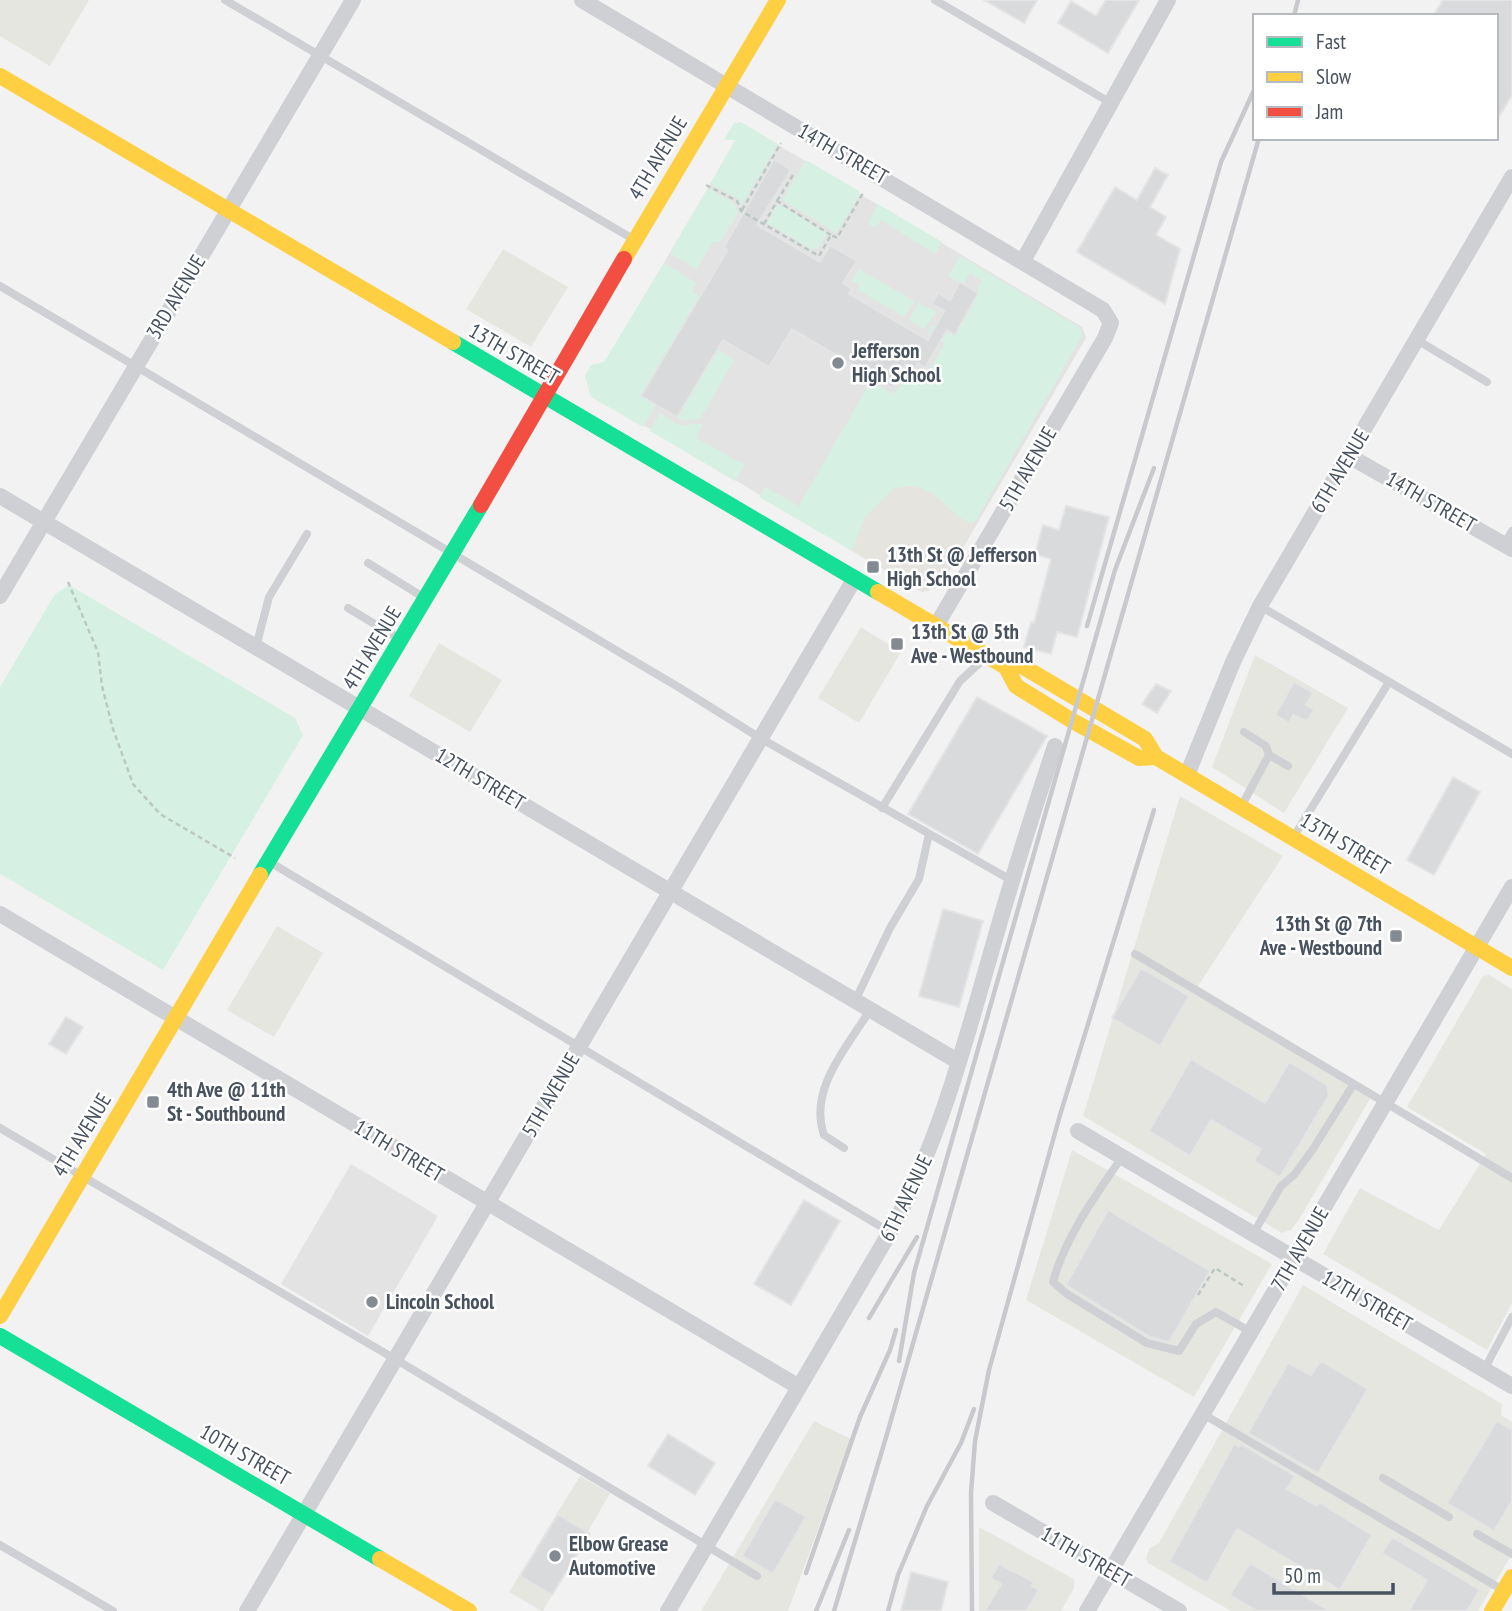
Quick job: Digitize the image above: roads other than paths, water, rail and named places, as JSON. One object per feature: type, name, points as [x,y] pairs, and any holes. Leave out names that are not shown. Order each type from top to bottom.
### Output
[{"type":"street","name":"3RD AVENUE","points":[[0,596],[353,0]]},
{"type":"street","name":"14TH STREET","points":[[582,0],[1103,310]]},
{"type":"street","name":"4TH AVENUE","points":[[0,1316],[778,0]]},
{"type":"street","points":[[1023,261],[1168,0]]},
{"type":"street","name":"13TH STREET","points":[[0,76],[1006,667],[1016,686],[1071,720],[1139,758],[1156,757],[1512,968]]},
{"type":"street","name":"6TH AVENUE","points":[[1187,775],[1233,662],[1260,607],[1512,177]]},
{"type":"street","name":"5TH AVENUE","points":[[936,626],[1105,338],[1111,323],[1103,310]]},
{"type":"street","name":"14TH STREET","points":[[1349,456],[1509,541]]},
{"type":"street","name":"12TH STREET","points":[[0,496],[959,1062]]},
{"type":"street","name":"5TH AVENUE","points":[[247,1611],[855,578]]},
{"type":"street","name":"6TH AVENUE","points":[[668,1611],[890,1232],[930,1147],[959,1062],[1011,880],[1055,746]]},
{"type":"street","name":"7TH AVENUE","points":[[1087,1611],[1512,887]]},
{"type":"street","name":"11TH STREET","points":[[0,914],[799,1387]]},
{"type":"street","name":"12TH STREET","points":[[1078,1131],[1512,1386]]},
{"type":"street","name":"10TH STREET","points":[[0,1336],[469,1611]]},
{"type":"street","name":"11TH STREET","points":[[993,1503],[1179,1611]]},
{"type":"street","points":[[1492,1611],[1509,1588]]},
{"type":"lane","points":[[225,0],[634,240]]},
{"type":"lane","points":[[935,0],[1111,103]]},
{"type":"lane","points":[[0,286],[760,738],[1011,880]]},
{"type":"lane","points":[[1417,340],[1487,382]]},
{"type":"lane","points":[[256,647],[269,597],[307,534]]},
{"type":"lane","points":[[368,564],[426,598]]},
{"type":"lane","points":[[1260,607],[1512,754]]},
{"type":"lane","points":[[348,608],[401,640]]},
{"type":"lane","points":[[882,808],[960,681],[987,656]]},
{"type":"lane","points":[[1293,838],[1389,682]]},
{"type":"lane","points":[[1244,732],[1266,746],[1269,755],[1288,766]]},
{"type":"lane","points":[[1241,807],[1269,755]]},
{"type":"lane","points":[[855,1001],[890,928],[919,879],[929,834]]},
{"type":"lane","points":[[268,861],[890,1232]]},
{"type":"lane","points":[[1135,954],[1512,1178]]},
{"type":"lane","points":[[844,1148],[824,1135],[821,1097],[827,1081],[870,1010]]},
{"type":"lane","points":[[1253,1234],[1281,1186],[1294,1175],[1313,1149],[1353,1085]]},
{"type":"lane","points":[[0,1128],[395,1359],[757,1576]]},
{"type":"lane","points":[[1122,1157],[1096,1195],[1057,1268],[1053,1282],[1067,1294],[1147,1343],[1166,1348],[1179,1351],[1196,1324],[1216,1312],[1251,1332]]},
{"type":"lane","points":[[1484,1370],[1512,1317]]},
{"type":"lane","points":[[1203,1414],[1509,1588]]},
{"type":"lane","points":[[1383,1478],[1449,1517]]},
{"type":"lane","points":[[1477,1534],[1512,1554]]},
{"type":"lane","points":[[0,1545],[113,1611]]},
{"type":"railway","points":[[1294,14],[1298,0]]},
{"type":"railway","points":[[1087,626],[1221,162],[1253,92]]},
{"type":"railway","points":[[834,1611],[1258,140]]},
{"type":"railway","points":[[899,1361],[914,1273],[1115,570],[1154,468]]},
{"type":"railway","points":[[972,1611],[971,1493],[975,1441],[989,1370],[1060,1115],[1154,810]]},
{"type":"railway","points":[[869,1318],[917,1237]]},
{"type":"railway","points":[[806,1573],[860,1417],[890,1350],[896,1330]]},
{"type":"railway","points":[[888,1611],[898,1575],[927,1506],[961,1443],[974,1409]]},
{"type":"railway","points":[[816,1611],[849,1530]]},
{"type":"place","name":"Jefferson High School","points":[[838,363]]},
{"type":"place","name":"13th St @ Jefferson High School","points":[[873,567]]},
{"type":"place","name":"13th St @ 5th Ave - Westbound","points":[[897,644]]},
{"type":"place","name":"13th St @ 7th Ave - Westbound","points":[[1396,936]]},
{"type":"place","name":"4th Ave @ 11th St - Southbound","points":[[153,1102]]},
{"type":"place","name":"Lincoln School","points":[[372,1302]]},
{"type":"place","name":"Elbow Grease Automotive","points":[[555,1556]]}]
